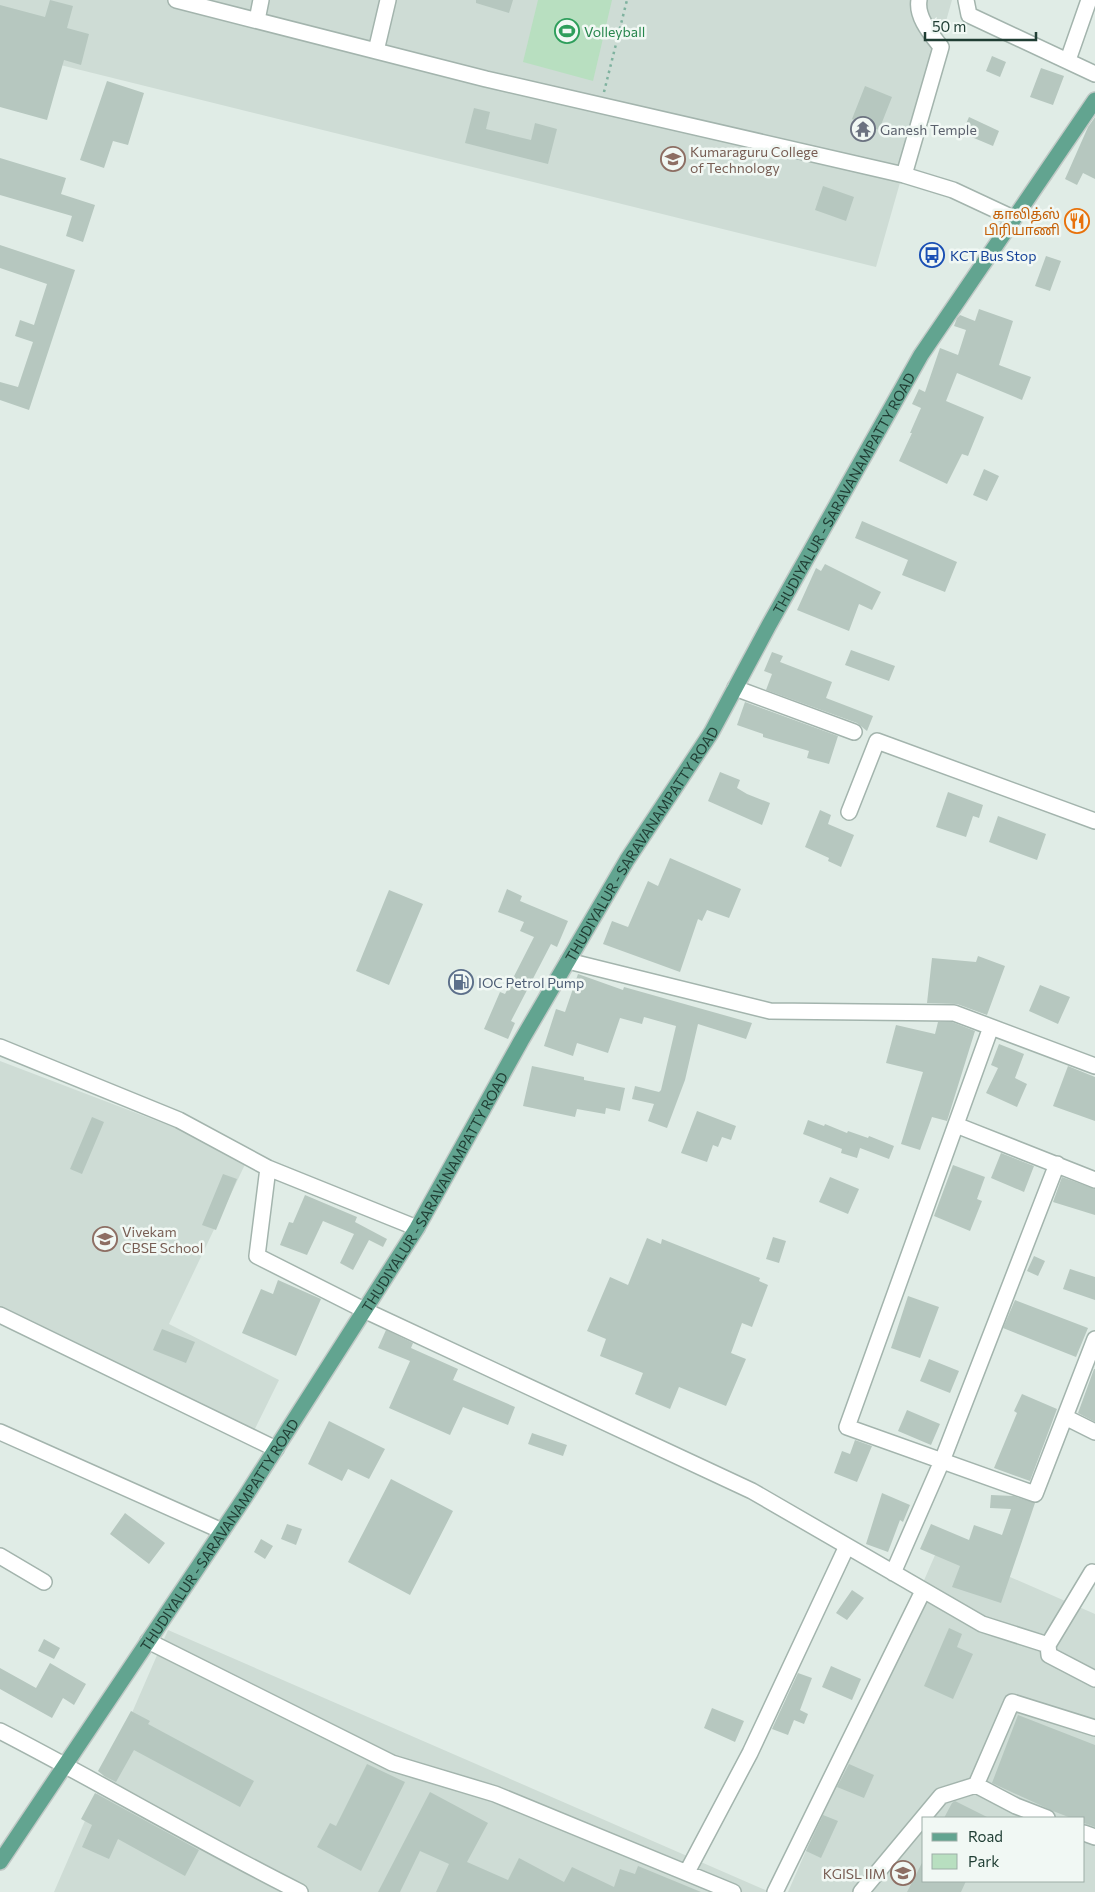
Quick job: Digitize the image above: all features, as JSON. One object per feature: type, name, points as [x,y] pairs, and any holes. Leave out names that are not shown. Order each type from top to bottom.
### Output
[{"type":"main road","name":"THUDIYALUR - SARAVANAMPATTY ROAD","points":[[0,1862],[276,1449],[417,1228],[627,860],[711,733],[921,355],[1094,104]]},
{"type":"street","points":[[176,0],[600,105],[904,175],[953,190],[1014,218]]},
{"type":"street","points":[[256,20],[261,0]]},
{"type":"street","points":[[376,51],[388,0]]},
{"type":"street","points":[[904,175],[941,47],[928,30],[918,7],[919,0]]},
{"type":"street","points":[[966,0],[969,15],[1095,74]]},
{"type":"street","points":[[1068,60],[1089,0]]},
{"type":"street","points":[[735,688],[854,732]]},
{"type":"street","points":[[849,812],[877,741],[1095,821]]},
{"type":"street","points":[[568,961],[770,1011],[954,1013],[1095,1066]]},
{"type":"street","points":[[991,1027],[847,1427],[1035,1494],[1095,1338]]},
{"type":"street","points":[[0,1047],[179,1120],[268,1168],[417,1228]]},
{"type":"street","points":[[956,1124],[1095,1180]]},
{"type":"street","points":[[893,1573],[942,1460],[1057,1164]]},
{"type":"street","points":[[268,1168],[257,1256],[364,1310],[752,1491],[982,1624],[1048,1645]]},
{"type":"street","points":[[0,1315],[276,1449]]},
{"type":"street","points":[[1065,1417],[1095,1432]]},
{"type":"street","points":[[0,1432],[222,1531]]},
{"type":"street","points":[[687,1872],[750,1753],[847,1546]]},
{"type":"street","points":[[0,1556],[44,1582]]},
{"type":"street","points":[[1092,1572],[1048,1645],[1049,1655],[1095,1679]]},
{"type":"street","points":[[775,1892],[924,1591]]},
{"type":"street","points":[[148,1641],[392,1763],[495,1794],[733,1892]]},
{"type":"street","points":[[976,1785],[1012,1702],[1095,1728]]},
{"type":"street","points":[[0,1730],[65,1764],[224,1854],[300,1892]]},
{"type":"street","points":[[924,1817],[941,1796],[976,1785],[1016,1806],[1044,1817]]},
{"type":"street","points":[[861,1892],[922,1819]]},
{"type":"path","points":[[600,105],[627,0]]},
{"type":"shaded area","name":"Kumaraguru College of Technology","points":[[0,0],[952,0],[876,267],[0,50]]},
{"type":"shaded area","name":"Vivekam CBSE School","points":[[0,1061],[249,1156],[169,1324],[279,1380],[249,1441],[0,1323]]},
{"type":"shaded area","points":[[939,1546],[1095,1614],[1095,1892],[788,1892]]},
{"type":"shaded area","points":[[168,1630],[770,1892],[54,1892]]},
{"type":"green space","name":"Volleyball","points":[[538,0],[612,0],[593,81],[523,62]]},
{"type":"building","points":[[50,0],[73,6],[67,28],[89,34],[81,65],[64,60],[47,120],[0,107],[0,5],[45,17]]},
{"type":"building","points":[[476,0],[513,0],[509,13],[476,3]]},
{"type":"building","points":[[992,56],[1006,62],[1000,77],[986,71]]},
{"type":"building","points":[[1041,68],[1064,76],[1053,105],[1030,97]]},
{"type":"building","points":[[107,81],[144,93],[128,145],[113,141],[104,168],[80,160]]},
{"type":"building","points":[[865,86],[892,97],[879,130],[852,119]]},
{"type":"building","points":[[474,108],[490,112],[486,129],[531,140],[535,123],[557,129],[548,164],[465,143]]},
{"type":"building","points":[[969,117],[999,131],[993,146],[962,133]]},
{"type":"building","points":[[1095,117],[1095,179],[1083,173],[1077,185],[1065,179],[1088,127]]},
{"type":"building","points":[[0,158],[66,178],[61,194],[95,205],[83,242],[66,236],[72,216],[0,195]]},
{"type":"building","points":[[823,186],[854,197],[846,221],[815,210]]},
{"type":"building","points":[[0,245],[75,270],[29,410],[0,400],[0,382],[18,387],[33,342],[15,336],[20,320],[34,325],[47,284],[0,268]]},
{"type":"building","points":[[1046,256],[1061,261],[1050,291],[1035,286]]},
{"type":"building","points":[[979,309],[1013,321],[999,365],[1031,377],[1022,400],[957,373],[946,401],[984,417],[968,456],[962,454],[947,484],[899,461],[921,408],[912,404],[919,389],[925,392],[940,348],[958,355],[966,330],[954,326],[957,318],[960,315],[975,321]]},
{"type":"building","points":[[984,469],[999,476],[987,501],[973,495]]},
{"type":"building","points":[[862,521],[957,562],[945,592],[902,575],[908,560],[855,538]]},
{"type":"building","points":[[825,564],[881,592],[872,610],[859,604],[849,631],[797,610],[816,568],[821,571]]},
{"type":"building","points":[[851,650],[895,666],[889,681],[845,665]]},
{"type":"building","points":[[772,652],[783,656],[780,662],[832,682],[826,698],[873,716],[867,731],[857,723],[766,690],[772,674],[764,671]]},
{"type":"building","points":[[745,702],[838,736],[829,764],[807,758],[809,751],[763,737],[763,734],[737,725]]},
{"type":"building","points":[[720,772],[740,780],[737,788],[770,803],[762,825],[708,801]]},
{"type":"building","points":[[948,792],[983,805],[979,818],[973,816],[966,837],[936,827]]},
{"type":"building","points":[[820,810],[831,815],[828,824],[854,835],[841,867],[828,861],[829,858],[805,847]]},
{"type":"building","points":[[998,816],[1046,834],[1037,860],[989,842]]},
{"type":"building","points":[[670,858],[741,889],[729,918],[707,910],[702,921],[698,919],[680,972],[603,944],[612,921],[628,927],[648,881],[658,886]]},
{"type":"building","points":[[507,889],[522,896],[520,901],[568,921],[557,947],[551,944],[511,1021],[515,1023],[508,1039],[484,1029],[500,992],[505,994],[534,937],[520,931],[524,922],[498,912]]},
{"type":"building","points":[[389,890],[423,904],[389,985],[356,971]]},
{"type":"building","points":[[978,956],[1005,966],[987,1015],[957,1004],[927,1003],[932,958],[976,962]]},
{"type":"building","points":[[578,974],[623,990],[624,987],[752,1023],[746,1039],[698,1024],[685,1080],[667,1128],[648,1121],[654,1104],[632,1099],[635,1086],[659,1092],[661,1090],[676,1026],[644,1017],[642,1024],[620,1018],[608,1053],[577,1043],[573,1056],[544,1046],[556,1009],[565,1012]]},
{"type":"building","points":[[1040,985],[1070,997],[1058,1024],[1029,1011]]},
{"type":"building","points":[[938,1022],[952,1022],[975,1031],[947,1121],[932,1117],[920,1150],[901,1144],[923,1072],[886,1063],[896,1025],[935,1034]]},
{"type":"building","points":[[999,1044],[1024,1054],[1015,1078],[1027,1084],[1017,1107],[986,1093],[998,1068],[991,1065]]},
{"type":"building","points":[[532,1066],[584,1077],[584,1080],[625,1088],[620,1111],[606,1108],[605,1114],[577,1109],[575,1117],[523,1106]]},
{"type":"building","points":[[1068,1066],[1095,1077],[1095,1121],[1053,1106]]},
{"type":"building","points":[[697,1111],[736,1126],[731,1140],[722,1137],[718,1147],[713,1145],[707,1162],[681,1153]]},
{"type":"building","points":[[92,1117],[104,1122],[82,1174],[70,1169]]},
{"type":"building","points":[[808,1120],[824,1126],[825,1124],[847,1133],[848,1131],[868,1138],[869,1136],[894,1146],[889,1159],[860,1148],[857,1158],[841,1153],[842,1149],[803,1134]]},
{"type":"building","points":[[1001,1153],[1034,1166],[1024,1192],[991,1178]]},
{"type":"building","points":[[953,1165],[985,1177],[977,1199],[982,1201],[970,1231],[934,1216]]},
{"type":"building","points":[[223,1174],[237,1179],[216,1230],[202,1225]]},
{"type":"building","points":[[830,1177],[859,1189],[848,1214],[819,1202]]},
{"type":"building","points":[[1062,1177],[1095,1189],[1095,1215],[1053,1202]]},
{"type":"building","points":[[305,1195],[357,1217],[355,1222],[387,1239],[383,1247],[369,1240],[353,1270],[340,1263],[354,1234],[323,1221],[307,1255],[280,1245],[289,1222],[293,1223]]},
{"type":"building","points":[[773,1237],[786,1241],[779,1263],[766,1259]]},
{"type":"building","points":[[647,1238],[661,1244],[662,1239],[760,1278],[759,1281],[768,1285],[752,1327],[742,1323],[731,1353],[746,1359],[726,1406],[679,1387],[670,1409],[635,1394],[643,1373],[600,1356],[606,1339],[587,1331],[610,1277],[628,1285]]},
{"type":"building","points":[[1034,1256],[1045,1261],[1038,1276],[1027,1271]]},
{"type":"building","points":[[1070,1269],[1095,1277],[1095,1300],[1063,1289]]},
{"type":"building","points":[[278,1280],[321,1299],[296,1356],[242,1333],[261,1289],[273,1294]]},
{"type":"building","points":[[908,1296],[939,1307],[920,1358],[891,1348]]},
{"type":"building","points":[[1015,1300],[1088,1328],[1076,1357],[1003,1328]]},
{"type":"building","points":[[162,1329],[195,1342],[186,1363],[153,1350]]},
{"type":"building","points":[[386,1330],[413,1343],[411,1348],[458,1369],[453,1380],[515,1407],[508,1425],[463,1407],[450,1435],[389,1408],[410,1361],[378,1348]]},
{"type":"building","points":[[929,1359],[959,1371],[950,1393],[920,1381]]},
{"type":"building","points":[[1095,1369],[1095,1422],[1078,1413]]},
{"type":"building","points":[[1022,1394],[1057,1409],[1030,1481],[994,1468],[1017,1413],[1014,1411]]},
{"type":"building","points":[[907,1410],[940,1424],[931,1445],[898,1431]]},
{"type":"building","points":[[329,1421],[385,1449],[369,1479],[348,1469],[342,1481],[308,1464]]},
{"type":"building","points":[[532,1433],[567,1445],[563,1456],[528,1444]]},
{"type":"building","points":[[855,1440],[872,1446],[857,1482],[834,1473],[842,1451],[850,1454]]},
{"type":"building","points":[[391,1479],[453,1511],[410,1595],[348,1562]]},
{"type":"building","points":[[882,1493],[910,1505],[903,1522],[900,1520],[888,1552],[866,1544]]},
{"type":"building","points":[[991,1495],[1014,1496],[1035,1503],[1001,1603],[952,1587],[960,1566],[920,1549],[931,1524],[969,1540],[974,1525],[1002,1535],[1011,1509],[990,1508]]},
{"type":"building","points":[[125,1513],[165,1543],[149,1564],[110,1534]]},
{"type":"building","points":[[287,1524],[302,1529],[296,1545],[281,1539]]},
{"type":"building","points":[[261,1539],[273,1546],[265,1559],[254,1552]]},
{"type":"building","points":[[852,1590],[864,1598],[847,1620],[836,1613]]},
{"type":"building","points":[[949,1628],[962,1634],[957,1647],[973,1654],[953,1699],[924,1686]]},
{"type":"building","points":[[44,1639],[60,1648],[54,1659],[38,1651]]},
{"type":"building","points":[[50,1663],[86,1684],[74,1705],[63,1698],[52,1718],[0,1689],[0,1668],[36,1688]]},
{"type":"building","points":[[831,1666],[861,1679],[852,1700],[822,1687]]},
{"type":"building","points":[[798,1673],[812,1678],[800,1710],[808,1714],[804,1724],[794,1720],[788,1735],[772,1729]]},
{"type":"building","points":[[712,1708],[744,1721],[735,1742],[704,1728]]},
{"type":"building","points":[[131,1711],[150,1721],[148,1724],[254,1781],[240,1807],[134,1750],[116,1782],[98,1771]]},
{"type":"building","points":[[1018,1715],[1095,1745],[1095,1827],[1085,1823],[1085,1817],[1068,1817],[992,1783]]},
{"type":"building","points":[[367,1764],[405,1782],[361,1871],[317,1847],[330,1823],[336,1826]]},
{"type":"building","points":[[849,1764],[874,1775],[864,1798],[837,1787]]},
{"type":"building","points":[[430,1792],[488,1823],[467,1862],[508,1880],[519,1858],[564,1882],[572,1867],[614,1887],[620,1869],[635,1874],[638,1866],[701,1892],[436,1892],[449,1864],[420,1851],[400,1892],[378,1892]]},
{"type":"building","points":[[95,1793],[199,1850],[185,1876],[118,1839],[109,1859],[82,1847],[92,1825],[81,1819]]},
{"type":"building","points":[[955,1801],[987,1817],[945,1817]]},
{"type":"building","points":[[823,1815],[838,1821],[821,1858],[806,1851]]},
{"type":"building","points":[[922,1863],[922,1882],[966,1882],[961,1892],[907,1892]]},
{"type":"place","name":"Volleyball","points":[[567,31]]},
{"type":"place","name":"Ganesh Temple","points":[[863,129]]},
{"type":"place","name":"Kumaraguru College of Technology","points":[[673,159]]},
{"type":"place","name":"காலித்ஸ் பிரியாணி","points":[[1077,221]]},
{"type":"place","name":"KCT Bus Stop","points":[[932,255]]},
{"type":"place","name":"IOC Petrol Pump","points":[[461,982]]},
{"type":"place","name":"Vivekam CBSE School","points":[[105,1239]]},
{"type":"place","name":"KGISL IIM","points":[[903,1873]]}]
